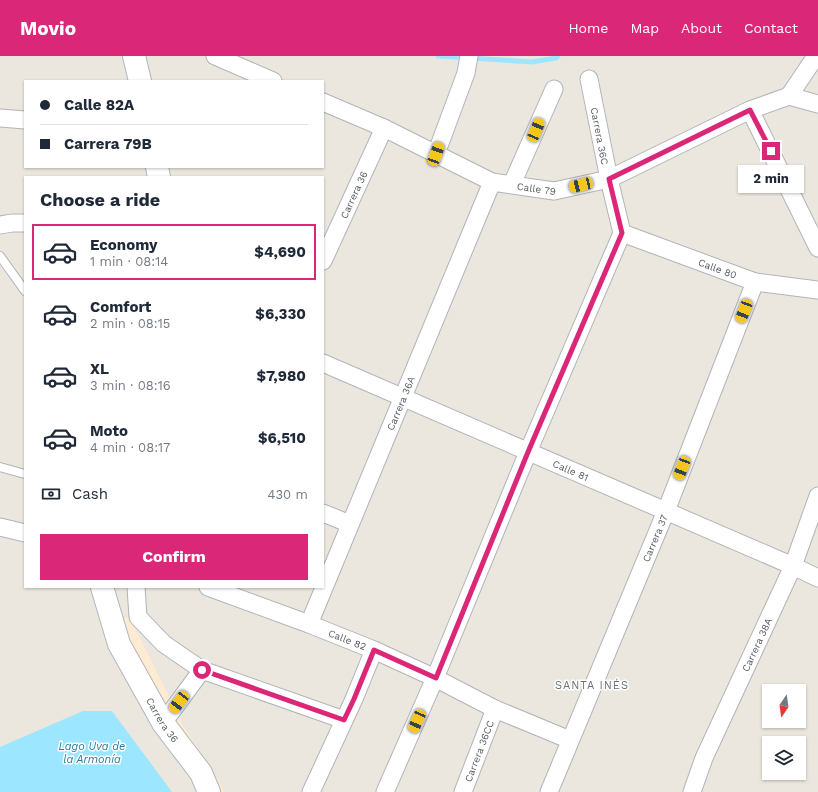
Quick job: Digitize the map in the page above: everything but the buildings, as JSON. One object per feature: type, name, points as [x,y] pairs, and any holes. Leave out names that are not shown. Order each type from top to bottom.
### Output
[{"type":"street","points":[[134,56],[140,80]]},
{"type":"street","points":[[214,56],[271,80]]},
{"type":"street","points":[[816,56],[790,96],[818,104]]},
{"type":"street","points":[[436,154],[468,62]]},
{"type":"street","name":"Carrera 36C","points":[[589,79],[609,179],[622,233]]},
{"type":"street","points":[[512,184],[554,89]]},
{"type":"street","name":"Calle 79","points":[[324,102],[384,128],[492,182],[554,191],[609,179],[750,110],[790,96]]},
{"type":"street","points":[[750,110],[818,248]]},
{"type":"street","points":[[0,118],[24,120]]},
{"type":"street","name":"Carrera 36","points":[[324,259],[384,128]]},
{"type":"street","name":"Carrera 36A","points":[[324,576],[329,560],[350,524],[492,182]]},
{"type":"street","points":[[0,225],[24,223]]},
{"type":"street","points":[[385,792],[436,678],[528,452],[622,233]]},
{"type":"street","name":"Calle 80","points":[[622,233],[755,282],[818,290]]},
{"type":"street","name":"Carrera 37","points":[[549,792],[666,511],[755,282]]},
{"type":"street","name":"Calle 81","points":[[324,363],[818,578]]},
{"type":"street","name":"Carrera 38A","points":[[692,792],[704,758],[793,566],[818,496]]},
{"type":"street","points":[[324,512],[350,524]]},
{"type":"street","points":[[0,527],[24,533]]},
{"type":"street","name":"Carrera 36","points":[[102,588],[120,644],[163,723],[201,773],[209,792]]},
{"type":"street","points":[[136,588],[138,617],[164,644],[202,670],[344,720]]},
{"type":"street","name":"Calle 82","points":[[211,588],[309,624],[374,650],[436,678],[495,709],[570,740]]},
{"type":"street","name":"Carrera 36A","points":[[309,624],[320,588]]},
{"type":"street","points":[[311,792],[354,699],[374,650]]},
{"type":"street","points":[[163,723],[202,670]]},
{"type":"street","name":"Carrera 36CC","points":[[463,792],[495,709]]},
{"type":"lane","points":[[0,256],[24,290]]},
{"type":"lane","points":[[0,467],[24,474]]},
{"type":"shaded area","points":[[129,617],[183,725],[225,792],[215,792],[170,723],[118,620]]},
{"type":"water","name":"Lago Uva de la Armonía","points":[[83,711],[112,711],[172,792],[0,792],[0,747]]},
{"type":"waterway","points":[[438,56],[532,62],[556,58],[558,56]]},
{"type":"district","name":"SANTA INÉS","points":[[592,685]]},
{"type":"route","points":[[202,670],[344,720],[374,650],[436,678],[528,452],[622,233],[609,179],[750,110],[771,151]]}]
